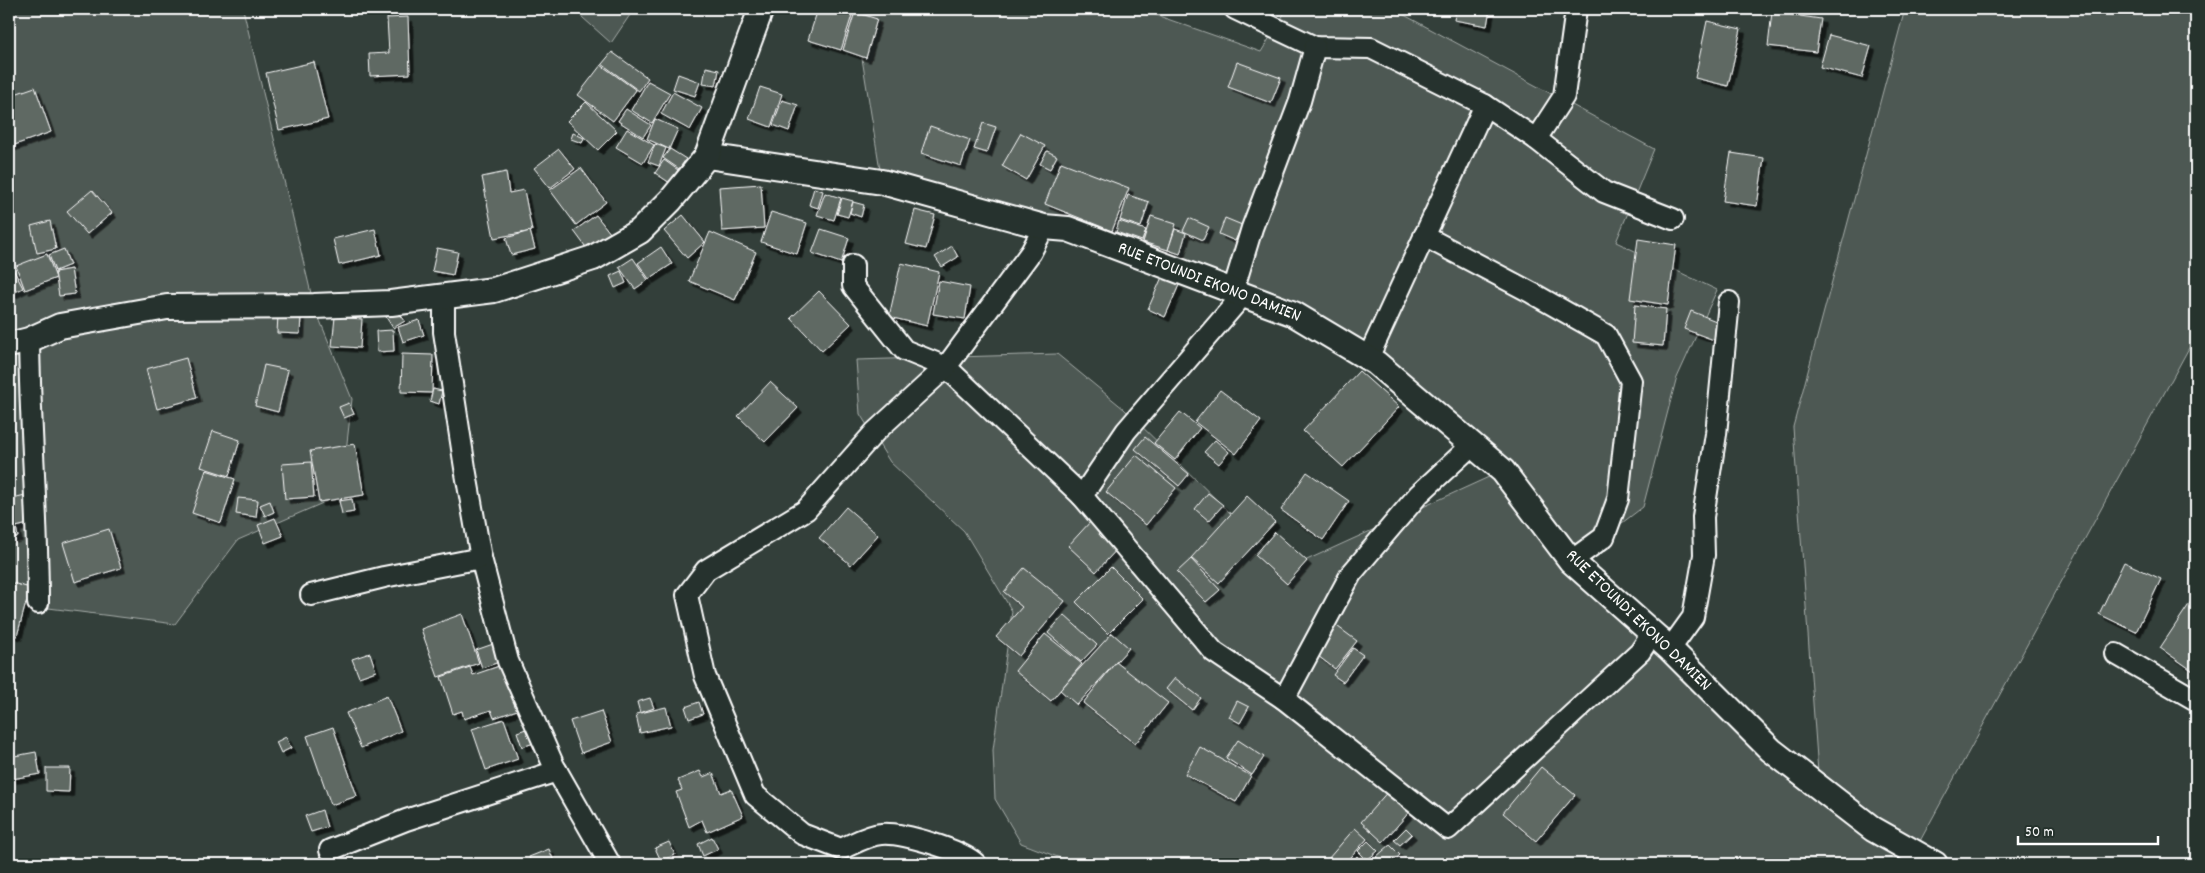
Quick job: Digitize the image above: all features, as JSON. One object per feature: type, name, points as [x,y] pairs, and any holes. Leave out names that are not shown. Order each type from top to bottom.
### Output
[{"type":"street","points":[[38,603],[38,537],[30,392],[19,342],[60,326],[167,307],[314,306],[391,303],[494,290],[593,258],[640,231],[671,200],[707,156],[761,9]]},
{"type":"street","points":[[1235,9],[1315,47],[1371,48],[1485,105],[1536,139],[1604,192],[1673,219]]},
{"type":"street","points":[[1536,139],[1564,96],[1576,9]]},
{"type":"street","points":[[1082,496],[1126,431],[1238,293],[1252,228],[1300,101],[1315,47]]},
{"type":"street","points":[[1368,358],[1485,105]]},
{"type":"street","name":"RUE ETOUNDI EKONO DAMIEN","points":[[707,156],[882,182],[1044,227],[1068,229],[1294,314],[1376,363],[1503,471],[1571,561],[1670,649],[1771,750],[1873,829],[1936,864]]},
{"type":"street","points":[[976,864],[970,858],[928,841],[880,834],[841,849],[802,834],[755,795],[705,676],[687,595],[706,570],[806,510],[875,432],[946,368],[1031,252],[1044,227]]},
{"type":"street","points":[[1424,236],[1532,293],[1606,335],[1631,381],[1618,499],[1604,537],[1571,561]]},
{"type":"street","points":[[853,265],[853,286],[904,350],[946,368],[1082,496],[1214,652],[1284,699],[1448,829],[1640,652],[1652,634]]},
{"type":"street","points":[[444,297],[444,332],[481,558],[508,661],[557,771],[610,864]]},
{"type":"street","points":[[1670,649],[1693,617],[1704,555],[1702,517],[1716,434],[1729,302]]},
{"type":"street","points":[[1284,699],[1351,574],[1419,494],[1472,445]]},
{"type":"street","points":[[311,596],[384,577],[481,558]]},
{"type":"street","points":[[2116,654],[2196,700]]},
{"type":"street","points":[[330,850],[406,820],[557,771]]},
{"type":"shaded area","points":[[9,9],[243,9],[314,306],[352,399],[341,495],[238,540],[175,624],[9,603]]},
{"type":"shaded area","points":[[573,9],[634,9],[611,43]]},
{"type":"shaded area","points":[[854,9],[1139,9],[1261,52],[1287,9],[1393,9],[1654,149],[1616,242],[1717,290],[1676,380],[1643,507],[1572,561],[1819,786],[1793,427],[1905,9],[2196,9],[2196,335],[1914,852],[1935,864],[1076,864],[1021,843],[995,799],[993,750],[1012,611],[964,531],[890,462],[860,414],[856,360],[1057,354],[1124,409],[1287,569],[1502,471],[1294,314],[882,182]]},
{"type":"building","points":[[818,9],[854,9],[841,50],[808,40]]},
{"type":"building","points":[[1456,9],[1490,9],[1487,26],[1454,20]]},
{"type":"building","points":[[855,12],[877,19],[866,58],[843,50]]},
{"type":"building","points":[[1772,12],[1821,19],[1816,52],[1768,46]]},
{"type":"building","points":[[408,17],[410,74],[370,76],[369,54],[389,53],[387,18]]},
{"type":"building","points":[[1707,21],[1741,29],[1728,86],[1695,78]]},
{"type":"building","points":[[1829,35],[1871,46],[1862,78],[1820,67]]},
{"type":"building","points":[[612,52],[648,78],[639,91],[602,64]]},
{"type":"building","points":[[314,62],[328,119],[279,130],[266,73]]},
{"type":"building","points":[[1237,62],[1281,78],[1271,103],[1228,87]]},
{"type":"building","points":[[601,65],[636,90],[613,121],[578,95]]},
{"type":"building","points":[[706,67],[719,70],[716,86],[703,84]]},
{"type":"building","points":[[678,74],[700,82],[695,96],[673,89]]},
{"type":"building","points":[[648,81],[670,93],[652,123],[631,110]]},
{"type":"building","points":[[35,87],[51,132],[9,147],[9,96]]},
{"type":"building","points":[[760,87],[782,94],[771,127],[749,119]]},
{"type":"building","points":[[673,92],[702,108],[690,130],[661,114]]},
{"type":"building","points":[[782,100],[798,105],[789,131],[773,125]]},
{"type":"building","points":[[586,102],[617,131],[598,150],[567,121]]},
{"type":"building","points":[[626,109],[651,125],[643,137],[618,121]]},
{"type":"building","points":[[655,119],[678,129],[669,149],[647,139]]},
{"type":"building","points":[[983,123],[996,127],[987,153],[974,149]]},
{"type":"building","points":[[930,126],[970,140],[961,166],[921,153]]},
{"type":"building","points":[[627,129],[654,145],[643,163],[616,147]]},
{"type":"building","points":[[573,133],[584,138],[582,143],[571,139]]},
{"type":"building","points":[[1021,133],[1045,146],[1026,180],[1002,166]]},
{"type":"building","points":[[655,144],[666,148],[659,166],[648,162]]},
{"type":"building","points":[[559,149],[575,169],[550,188],[534,168]]},
{"type":"building","points":[[670,149],[686,159],[679,169],[663,158]]},
{"type":"building","points":[[1047,151],[1057,156],[1050,169],[1040,164]]},
{"type":"building","points":[[1731,153],[1764,158],[1757,206],[1723,201]]},
{"type":"building","points":[[664,160],[678,170],[670,183],[655,173]]},
{"type":"building","points":[[1061,162],[1129,188],[1112,231],[1045,204]]},
{"type":"building","points":[[581,168],[606,202],[576,225],[550,190]]},
{"type":"building","points":[[506,172],[509,193],[524,190],[532,231],[494,238],[482,177]]},
{"type":"building","points":[[761,184],[764,228],[722,231],[719,187]]},
{"type":"building","points":[[814,188],[823,191],[818,208],[809,205]]},
{"type":"building","points":[[92,190],[112,213],[87,234],[67,211]]},
{"type":"building","points":[[825,193],[841,198],[834,220],[817,215]]},
{"type":"building","points":[[1128,195],[1149,202],[1141,227],[1120,220]]},
{"type":"building","points":[[842,198],[853,201],[848,217],[837,214]]},
{"type":"building","points":[[853,202],[864,205],[861,217],[850,213]]},
{"type":"building","points":[[915,210],[935,215],[926,249],[906,244]]},
{"type":"building","points":[[771,212],[807,223],[797,254],[761,242]]},
{"type":"building","points":[[596,215],[610,233],[588,250],[574,231]]},
{"type":"building","points":[[683,215],[705,242],[687,258],[664,231]]},
{"type":"building","points":[[1151,216],[1176,224],[1168,250],[1143,242]]},
{"type":"building","points":[[1189,218],[1209,227],[1203,240],[1183,231]]},
{"type":"building","points":[[1225,218],[1242,225],[1235,241],[1219,234]]},
{"type":"building","points":[[50,221],[56,249],[37,253],[31,226]]},
{"type":"building","points":[[1119,221],[1146,230],[1142,241],[1116,232]]},
{"type":"building","points":[[375,229],[381,255],[339,265],[333,239]]},
{"type":"building","points":[[821,229],[849,238],[841,263],[812,253]]},
{"type":"building","points":[[1175,229],[1186,233],[1180,254],[1168,250]]},
{"type":"building","points":[[530,231],[535,249],[511,255],[506,238]]},
{"type":"building","points":[[710,232],[756,252],[735,300],[689,281]]},
{"type":"building","points":[[1638,239],[1676,245],[1668,305],[1630,299]]},
{"type":"building","points":[[952,246],[958,257],[942,267],[935,257]]},
{"type":"building","points":[[661,247],[672,264],[649,279],[638,263]]},
{"type":"building","points":[[437,248],[458,252],[453,275],[432,271]]},
{"type":"building","points":[[64,249],[70,265],[55,271],[49,255]]},
{"type":"building","points":[[47,254],[56,278],[25,290],[16,266]]},
{"type":"building","points":[[633,258],[648,280],[635,289],[619,267]]},
{"type":"building","points":[[901,263],[939,272],[927,326],[889,317]]},
{"type":"building","points":[[13,269],[23,288],[9,295],[9,271]]},
{"type":"building","points":[[71,269],[75,294],[59,296],[55,272]]},
{"type":"building","points":[[621,271],[626,283],[615,288],[610,276]]},
{"type":"building","points":[[1162,277],[1179,285],[1165,317],[1148,309]]},
{"type":"building","points":[[939,281],[970,287],[965,319],[933,314]]},
{"type":"building","points":[[819,291],[851,324],[822,351],[791,318]]},
{"type":"building","points":[[1635,305],[1666,309],[1663,346],[1632,343]]},
{"type":"building","points":[[397,310],[405,321],[393,328],[386,317]]},
{"type":"building","points":[[1691,311],[1721,323],[1714,340],[1684,329]]},
{"type":"building","points":[[278,315],[301,316],[300,334],[277,333]]},
{"type":"building","points":[[335,317],[362,319],[360,348],[332,346]]},
{"type":"building","points":[[419,320],[424,335],[403,342],[398,327]]},
{"type":"building","points":[[393,330],[394,351],[377,352],[376,331]]},
{"type":"building","points":[[402,354],[433,355],[432,393],[401,392]]},
{"type":"building","points":[[186,358],[197,398],[157,409],[146,369]]},
{"type":"building","points":[[264,365],[288,370],[278,412],[255,406]]},
{"type":"building","points":[[1359,371],[1399,407],[1343,467],[1303,431]]},
{"type":"building","points":[[770,382],[798,408],[765,442],[738,416]]},
{"type":"building","points":[[433,389],[442,391],[439,404],[430,401]]},
{"type":"building","points":[[1220,390],[1261,421],[1236,454],[1195,422]]},
{"type":"building","points":[[349,403],[354,414],[344,418],[339,407]]},
{"type":"building","points":[[1180,412],[1200,428],[1175,460],[1154,443]]},
{"type":"building","points":[[213,431],[240,440],[229,476],[201,467]]},
{"type":"building","points":[[1145,437],[1189,474],[1179,486],[1135,449]]},
{"type":"building","points":[[1215,440],[1229,452],[1219,464],[1204,452]]},
{"type":"building","points":[[355,444],[364,495],[319,502],[310,451]]},
{"type":"building","points":[[1136,455],[1176,488],[1146,525],[1106,492]]},
{"type":"building","points":[[311,462],[314,497],[285,499],[282,464]]},
{"type":"building","points":[[206,470],[235,479],[221,523],[192,513]]},
{"type":"building","points":[[1307,472],[1349,501],[1323,540],[1281,510]]},
{"type":"building","points":[[1208,493],[1223,505],[1209,521],[1195,509]]},
{"type":"building","points":[[25,495],[32,523],[16,527],[18,537],[9,539],[9,499]]},
{"type":"building","points":[[1247,496],[1275,522],[1219,583],[1191,558]]},
{"type":"building","points":[[238,498],[258,500],[256,517],[236,514]]},
{"type":"building","points":[[352,499],[354,512],[342,514],[339,501]]},
{"type":"building","points":[[270,501],[274,512],[265,516],[260,505]]},
{"type":"building","points":[[846,507],[878,535],[851,565],[819,538]]},
{"type":"building","points":[[275,518],[283,536],[265,543],[258,525]]},
{"type":"building","points":[[1091,521],[1119,547],[1096,572],[1068,546]]},
{"type":"building","points":[[109,529],[121,568],[75,582],[63,543]]},
{"type":"building","points":[[1275,532],[1307,561],[1287,584],[1255,555]]},
{"type":"building","points":[[1191,559],[1220,590],[1206,602],[1177,572]]},
{"type":"building","points":[[2124,562],[2161,579],[2136,632],[2099,614]]},
{"type":"building","points":[[1111,567],[1143,599],[1108,634],[1076,602]]},
{"type":"building","points":[[1024,568],[1065,601],[1019,656],[996,637],[1022,607],[1004,592]]},
{"type":"building","points":[[9,582],[30,588],[17,636],[9,633]]},
{"type":"building","points":[[2196,594],[2196,673],[2160,648]]},
{"type":"building","points":[[462,614],[479,663],[438,677],[421,629]]},
{"type":"building","points":[[1064,615],[1097,645],[1081,662],[1048,633]]},
{"type":"building","points":[[1326,618],[1357,641],[1335,669],[1305,646]]},
{"type":"building","points":[[1112,633],[1129,648],[1077,705],[1060,690]]},
{"type":"building","points":[[1045,634],[1082,664],[1051,701],[1015,671]]},
{"type":"building","points":[[496,643],[502,661],[482,668],[476,650]]},
{"type":"building","points":[[1353,648],[1363,655],[1343,682],[1333,675]]},
{"type":"building","points":[[370,653],[376,671],[359,677],[352,659]]},
{"type":"building","points":[[1116,662],[1168,703],[1135,744],[1083,703]]},
{"type":"building","points":[[505,664],[520,709],[494,718],[491,710],[464,719],[462,711],[453,714],[441,677],[470,667],[473,675]]},
{"type":"building","points":[[1175,678],[1201,698],[1192,710],[1166,689]]},
{"type":"building","points":[[387,696],[401,731],[361,748],[346,713]]},
{"type":"building","points":[[650,698],[654,708],[640,713],[637,702]]},
{"type":"building","points":[[1237,701],[1249,707],[1240,723],[1229,717]]},
{"type":"building","points":[[699,702],[703,714],[689,719],[685,707]]},
{"type":"building","points":[[666,707],[671,726],[640,733],[636,714]]},
{"type":"building","points":[[601,711],[612,742],[581,753],[570,721]]},
{"type":"building","points":[[504,719],[518,759],[486,770],[472,729]]},
{"type":"building","points":[[535,726],[540,741],[522,747],[517,732]]},
{"type":"building","points":[[333,727],[357,796],[331,805],[307,736]]},
{"type":"building","points":[[286,737],[291,748],[281,753],[276,742]]},
{"type":"building","points":[[1238,740],[1264,757],[1252,775],[1226,758]]},
{"type":"building","points":[[1200,747],[1251,776],[1236,802],[1185,774]]},
{"type":"building","points":[[36,752],[40,774],[12,779],[9,757]]},
{"type":"building","points":[[1541,767],[1575,795],[1536,841],[1503,813]]},
{"type":"building","points":[[46,768],[70,768],[69,792],[46,791]]},
{"type":"building","points":[[700,771],[703,777],[713,773],[721,793],[731,789],[743,816],[707,832],[702,820],[689,827],[676,792],[682,790],[678,780]]},
{"type":"building","points":[[1390,789],[1412,809],[1383,842],[1361,822]]},
{"type":"building","points":[[322,810],[327,827],[311,832],[305,816]]},
{"type":"building","points":[[1355,828],[1367,839],[1345,864],[1335,864],[1328,859]]},
{"type":"building","points":[[1406,828],[1412,834],[1400,845],[1394,840]]},
{"type":"building","points":[[712,837],[718,849],[703,856],[698,844]]},
{"type":"building","points":[[1368,841],[1378,851],[1367,860],[1358,851]]},
{"type":"building","points":[[669,842],[675,855],[661,861],[655,848]]},
{"type":"building","points":[[1390,845],[1400,855],[1390,864],[1383,864],[1376,857]]},
{"type":"building","points":[[549,849],[555,864],[532,864],[529,857]]},
{"type":"building","points":[[1357,856],[1364,864],[1350,864]]}]
